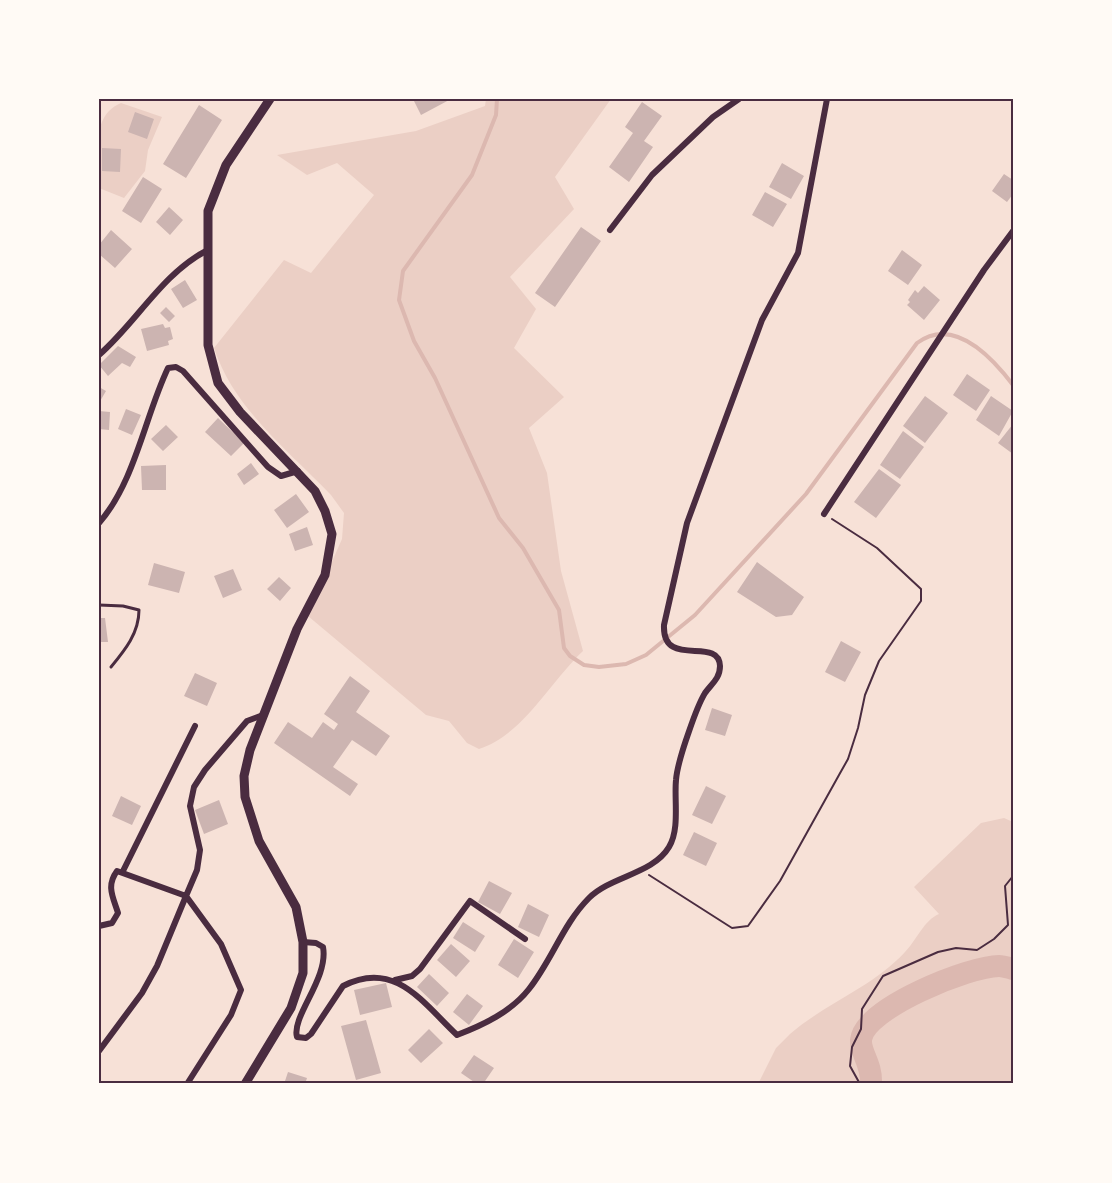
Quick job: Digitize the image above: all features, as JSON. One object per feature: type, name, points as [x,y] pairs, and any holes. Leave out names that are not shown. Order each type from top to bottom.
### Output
[{"type":"main road","points":[[245,1084],[291,1008],[303,973],[303,942],[296,907],[259,841],[245,797],[244,776],[250,750],[266,714],[297,629],[325,575],[332,534],[326,511],[315,491],[240,412],[218,383],[208,345],[206,251],[208,211],[226,165],[270,99]]},
{"type":"street","points":[[610,230],[660,168],[713,117],[739,99]]},
{"type":"street","points":[[303,942],[316,943],[323,947],[324,954],[318,980],[298,1025],[297,1037],[306,1038],[311,1034],[343,986],[365,978],[381,976],[395,980],[457,1035],[509,1009],[529,990],[570,921],[590,897],[617,879],[660,857],[669,849],[674,838],[676,778],[686,740],[705,693],[719,674],[720,664],[716,656],[708,651],[680,651],[671,645],[664,634],[687,523],[762,320],[798,253],[827,99]]},
{"type":"street","points":[[824,514],[949,323],[1013,231]]},
{"type":"street","points":[[99,355],[118,339],[190,259],[206,251]]},
{"type":"street","points":[[99,523],[112,508],[142,439],[154,397],[168,368],[176,367],[183,371],[268,467],[281,476],[298,471]]},
{"type":"street","points":[[99,1051],[142,993],[157,966],[197,870],[200,850],[190,806],[194,787],[205,770],[247,721],[266,714]]},
{"type":"street","points":[[123,871],[195,726]]},
{"type":"street","points":[[99,926],[112,923],[118,913],[111,895],[111,879],[117,870],[186,896],[221,944],[241,990],[231,1015],[186,1084]]},
{"type":"street","points":[[395,980],[412,976],[420,969],[470,901],[525,939]]},
{"type":"lane","points":[[99,605],[123,606],[139,610],[139,623],[125,650],[111,667]]},
{"type":"path","points":[[638,869],[675,889],[732,928],[748,926],[774,892],[839,775],[858,728],[870,682],[879,661],[921,601],[921,589],[877,548],[824,514]]},
{"type":"path","points":[[860,1084],[850,1066],[852,1047],[861,1029],[862,1009],[882,976],[938,952],[957,948],[977,950],[994,939],[1008,925],[1005,886],[1013,876]]},
{"type":"shaded area","points":[[486,99],[611,99],[555,177],[574,209],[510,277],[536,309],[514,348],[564,397],[529,428],[547,473],[561,571],[583,651],[523,720],[495,742],[479,749],[467,743],[449,721],[426,715],[308,616],[342,539],[344,513],[331,495],[280,445],[248,409],[223,370],[214,348],[284,260],[311,273],[374,195],[337,163],[307,175],[277,155],[416,131],[485,106]]},
{"type":"shaded area","points":[[121,103],[162,117],[148,150],[145,171],[124,198],[99,188],[98,139],[100,128],[111,109]]},
{"type":"shaded area","points":[[1004,818],[1013,822],[1013,1084],[758,1084],[776,1048],[790,1034],[879,975],[909,947],[929,921],[939,914],[914,887],[981,823]]},
{"type":"building","points":[[413,99],[451,99],[421,115]]},
{"type":"building","points":[[642,102],[662,116],[644,141],[653,147],[629,182],[609,167],[633,133],[625,127]]},
{"type":"building","points":[[199,105],[222,120],[186,178],[163,164]]},
{"type":"building","points":[[135,112],[154,119],[147,139],[128,132]]},
{"type":"building","points":[[102,148],[121,149],[120,172],[102,171]]},
{"type":"building","points":[[782,163],[804,176],[791,199],[769,187]]},
{"type":"building","points":[[1004,174],[1013,180],[1013,194],[1007,202],[992,191]]},
{"type":"building","points":[[143,177],[162,189],[141,223],[122,211]]},
{"type":"building","points":[[765,192],[787,204],[773,227],[752,215]]},
{"type":"building","points":[[169,207],[183,220],[170,235],[156,222]]},
{"type":"building","points":[[581,227],[601,241],[555,307],[535,293]]},
{"type":"building","points":[[111,230],[132,249],[115,268],[99,254],[99,245]]},
{"type":"building","points":[[902,250],[922,265],[908,285],[888,271]]},
{"type":"building","points":[[185,280],[197,300],[183,308],[171,289]]},
{"type":"building","points":[[924,286],[940,300],[924,320],[907,305],[915,290],[918,293]]},
{"type":"building","points":[[166,307],[175,316],[169,322],[160,313]]},
{"type":"building","points":[[163,324],[165,328],[170,327],[173,339],[168,341],[169,345],[147,351],[141,329]]},
{"type":"building","points":[[118,346],[136,357],[130,367],[122,363],[108,376],[99,365]]},
{"type":"building","points":[[967,374],[990,390],[976,411],[953,395]]},
{"type":"building","points":[[99,387],[106,391],[99,403]]},
{"type":"building","points":[[925,396],[948,413],[925,443],[903,426]]},
{"type":"building","points":[[991,396],[1013,411],[999,436],[976,420]]},
{"type":"building","points":[[126,409],[141,415],[132,435],[118,429]]},
{"type":"building","points":[[99,411],[110,412],[109,430],[99,429]]},
{"type":"building","points":[[218,418],[244,443],[231,456],[205,432]]},
{"type":"building","points":[[1013,424],[1013,454],[998,443]]},
{"type":"building","points":[[166,425],[178,437],[163,451],[151,439]]},
{"type":"building","points":[[903,431],[924,447],[900,479],[880,465]]},
{"type":"building","points":[[251,463],[259,474],[244,485],[237,474]]},
{"type":"building","points":[[166,465],[166,490],[142,490],[141,466]]},
{"type":"building","points":[[879,469],[901,485],[876,518],[854,502]]},
{"type":"building","points":[[296,494],[309,512],[287,528],[274,510]]},
{"type":"building","points":[[307,527],[313,545],[295,551],[289,534]]},
{"type":"building","points":[[757,562],[804,597],[792,615],[776,617],[737,592]]},
{"type":"building","points":[[154,563],[185,572],[179,593],[148,585]]},
{"type":"building","points":[[233,569],[242,590],[223,598],[214,576]]},
{"type":"building","points":[[279,577],[291,588],[280,601],[267,589]]},
{"type":"building","points":[[99,618],[105,618],[108,642],[99,642]]},
{"type":"building","points":[[841,641],[861,652],[845,682],[825,672]]},
{"type":"building","points":[[195,673],[217,683],[207,706],[184,696]]},
{"type":"building","points":[[350,676],[370,691],[356,712],[390,736],[376,756],[352,740],[333,767],[358,784],[350,796],[274,743],[288,722],[312,738],[323,722],[334,730],[338,724],[324,714]]},
{"type":"building","points":[[712,708],[732,715],[725,736],[705,730]]},
{"type":"building","points":[[706,786],[726,796],[712,824],[692,815]]},
{"type":"building","points":[[121,796],[141,806],[132,825],[112,816]]},
{"type":"building","points":[[219,800],[228,824],[204,834],[195,810]]},
{"type":"building","points":[[694,832],[717,843],[706,866],[683,855]]},
{"type":"building","points":[[489,881],[512,893],[500,914],[478,902]]},
{"type":"building","points":[[528,904],[549,915],[539,937],[518,927]]},
{"type":"building","points":[[463,922],[485,936],[475,952],[453,938]]},
{"type":"building","points":[[514,939],[534,952],[518,978],[498,965]]},
{"type":"building","points":[[451,944],[470,961],[456,977],[437,960]]},
{"type":"building","points":[[429,974],[449,993],[437,1006],[417,987]]},
{"type":"building","points":[[386,983],[392,1007],[360,1015],[354,990]]},
{"type":"building","points":[[467,994],[483,1006],[469,1025],[453,1012]]},
{"type":"building","points":[[366,1020],[381,1073],[356,1080],[341,1026]]},
{"type":"building","points":[[429,1029],[443,1043],[421,1063],[408,1050]]},
{"type":"building","points":[[474,1055],[494,1068],[483,1084],[477,1084],[461,1073]]},
{"type":"building","points":[[288,1072],[307,1078],[305,1084],[284,1084]]},
{"type":"waterway","points":[[497,99],[496,115],[472,175],[403,271],[399,300],[414,341],[435,378],[499,518],[523,548],[559,610],[564,648],[570,656],[584,665],[599,667],[626,664],[646,655],[695,615],[806,494],[917,343],[931,336],[945,334],[958,337],[983,352],[1013,385]]},
{"type":"waterway","points":[[871,1084],[870,1070],[861,1040],[867,1028],[880,1015],[920,991],[966,973],[999,966],[1013,969]]}]
